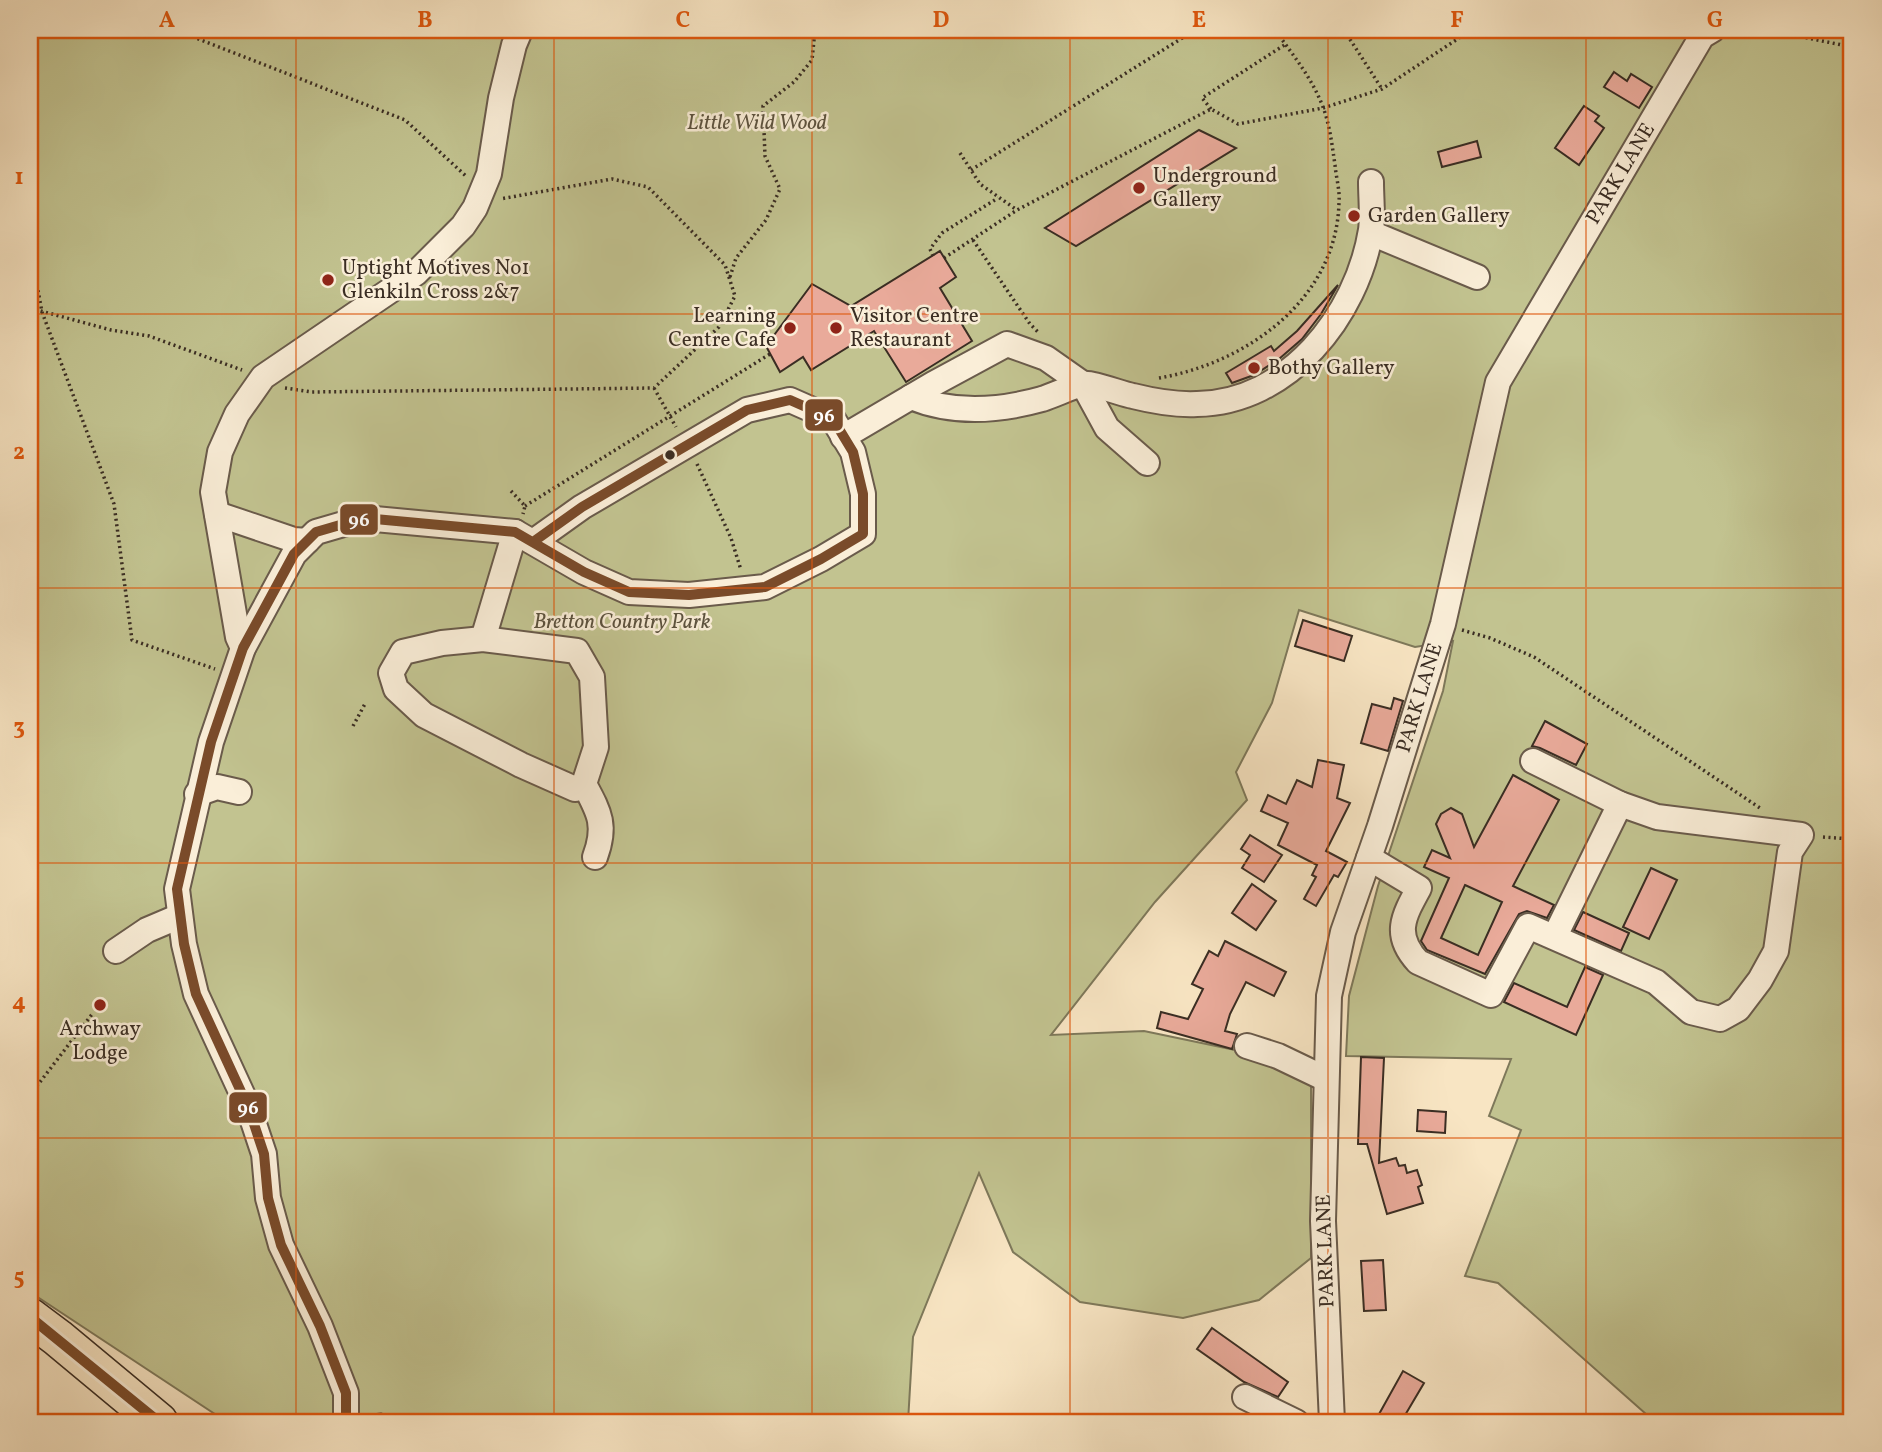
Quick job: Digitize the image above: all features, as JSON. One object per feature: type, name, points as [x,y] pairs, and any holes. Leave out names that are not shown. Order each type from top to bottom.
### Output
[{"type":"highway","points":[[30,1317],[159,1422]]},
{"type":"street","name":"PARK LANE","points":[[1332,1422],[1323,1221],[1326,1079],[1329,996],[1343,932],[1443,624],[1498,382],[1701,32]]},
{"type":"street","points":[[243,648],[238,637],[213,492],[220,452],[237,414],[263,377],[416,273],[463,226],[475,208],[489,174],[501,98],[519,33]]},
{"type":"street","points":[[844,437],[1007,344],[1046,358],[1083,384],[1137,397],[1196,405],[1235,401],[1291,370],[1314,349],[1338,318],[1365,253],[1370,233],[1371,183]]},
{"type":"street","points":[[1370,233],[1477,277]]},
{"type":"street","points":[[911,397],[937,405],[989,409],[1032,401],[1083,384]]},
{"type":"street","points":[[1083,384],[1107,428],[1147,463]]},
{"type":"street","points":[[362,1422],[346,1393],[320,1326],[281,1245],[268,1198],[264,1154],[249,1109],[196,994],[180,916],[177,889],[197,794],[211,742],[243,648],[293,554],[316,532],[364,518],[524,537],[584,572],[629,592],[689,595],[765,587],[863,534],[863,494],[853,452],[832,419],[790,400],[747,410],[582,507],[524,537],[483,639]]},
{"type":"street","points":[[217,514],[294,540],[307,541]]},
{"type":"street","points":[[483,639],[578,651],[592,677],[596,747],[584,784],[575,789],[521,765],[424,715],[396,689],[391,673],[403,652],[442,643],[483,639]]},
{"type":"street","points":[[1369,858],[1419,887],[1403,925],[1404,944],[1411,955],[1418,962],[1491,995],[1528,926],[1656,982],[1691,1012],[1720,1019],[1738,1009],[1760,980],[1776,951],[1790,852],[1801,835],[1668,819],[1620,804],[1533,761]]},
{"type":"street","points":[[584,784],[598,811],[602,838],[595,857]]},
{"type":"street","points":[[197,794],[217,787],[239,792]]},
{"type":"street","points":[[1555,936],[1620,804]]},
{"type":"street","points":[[116,951],[148,930],[180,916]]},
{"type":"street","points":[[1247,1046],[1278,1056],[1326,1079]]},
{"type":"street","points":[[346,1393],[346,1422]]},
{"type":"street","points":[[1245,1397],[1296,1422]]},
{"type":"path","points":[[730,279],[736,258],[766,220],[780,189],[765,156],[763,106],[794,82],[812,60],[815,30]]},
{"type":"path","points":[[971,170],[1195,30]]},
{"type":"path","points":[[1152,380],[1199,368],[1243,348],[1278,324],[1306,298],[1323,268],[1333,239],[1339,201],[1332,138],[1323,108],[1308,75],[1275,30]]},
{"type":"path","points":[[1343,30],[1382,89]]},
{"type":"path","points":[[1286,44],[1202,98],[1211,109],[1238,124],[1323,108],[1382,89],[1471,30]]},
{"type":"path","points":[[1768,30],[1852,47]]},
{"type":"path","points":[[944,258],[1017,210],[1211,109]]},
{"type":"path","points":[[960,153],[980,184],[1017,210]]},
{"type":"path","points":[[933,256],[930,249],[942,233],[998,198]]},
{"type":"path","points":[[973,240],[1030,324],[1039,332]]},
{"type":"path","points":[[30,247],[42,312],[114,504],[132,640],[233,676]]},
{"type":"path","points":[[30,308],[111,330],[149,337],[263,377],[278,387],[312,392],[654,388],[691,353]]},
{"type":"path","points":[[526,506],[770,354]]},
{"type":"path","points":[[654,388],[705,479],[731,538],[746,589]]},
{"type":"path","points":[[1443,624],[1490,638],[1534,657],[1766,812]]},
{"type":"path","points":[[353,726],[366,702]]},
{"type":"path","points":[[1801,835],[1852,839]]},
{"type":"path","points":[[30,1095],[93,1013]]},
{"type":"green space","name":"Bretton Country Park","points":[[30,30],[1852,30],[1852,1422],[1655,1422],[1498,1283],[1465,1276],[1521,1130],[1489,1116],[1511,1059],[1346,1056],[1349,996],[1378,886],[1443,691],[1453,641],[1415,647],[1299,610],[1272,703],[1236,772],[1247,800],[1155,902],[1051,1035],[1144,1031],[1259,1055],[1311,1084],[1311,1258],[1259,1300],[1183,1318],[1080,1302],[1013,1252],[979,1173],[913,1337],[908,1422],[397,1422],[381,1413],[340,1422],[227,1422],[30,1292]]},
{"type":"building","points":[[1614,72],[1627,81],[1631,74],[1652,87],[1639,108],[1604,87]]},
{"type":"building","points":[[1584,106],[1599,116],[1595,121],[1604,128],[1579,165],[1555,148]]},
{"type":"building","name":"Underground Gallery","points":[[1199,130],[1236,148],[1076,246],[1045,228]]},
{"type":"building","points":[[1477,141],[1481,157],[1442,167],[1438,152]]},
{"type":"building","points":[[940,251],[956,277],[940,288],[972,341],[906,382],[874,331],[811,370],[803,357],[780,372],[766,346],[812,284],[851,306]]},
{"type":"building","points":[[1338,285],[1302,339],[1279,359],[1254,375],[1232,383],[1226,373],[1271,346],[1274,351],[1297,331]]},
{"type":"building","points":[[1303,620],[1352,636],[1344,661],[1295,646]]},
{"type":"building","points":[[1394,698],[1403,701],[1388,751],[1361,743],[1372,704],[1391,709]]},
{"type":"building","points":[[1545,721],[1587,744],[1576,765],[1532,746]]},
{"type":"building","points":[[1318,760],[1344,765],[1337,798],[1350,803],[1326,851],[1347,862],[1338,877],[1334,875],[1316,906],[1304,899],[1316,877],[1312,875],[1317,865],[1278,845],[1288,823],[1261,811],[1268,795],[1286,804],[1297,780],[1312,787]]},
{"type":"building","points":[[1513,775],[1559,800],[1513,886],[1554,905],[1547,918],[1527,911],[1519,914],[1485,974],[1427,950],[1421,941],[1449,878],[1424,867],[1432,850],[1450,858],[1436,824],[1441,814],[1451,808],[1462,814],[1474,847]],"holes":[[[1465,885],[1502,902],[1478,955],[1441,938]]]},
{"type":"building","points":[[1250,835],[1282,855],[1264,882],[1242,868],[1250,855],[1241,849]]},
{"type":"building","points":[[1651,868],[1677,880],[1649,939],[1623,927]]},
{"type":"building","points":[[1252,884],[1276,901],[1256,930],[1232,913]]},
{"type":"building","points":[[1583,912],[1629,933],[1621,951],[1574,930]]},
{"type":"building","points":[[1225,941],[1286,972],[1274,996],[1246,982],[1230,1014],[1225,1031],[1237,1034],[1232,1049],[1157,1028],[1161,1012],[1188,1019],[1203,989],[1192,984],[1209,951],[1218,956]]},
{"type":"building","points":[[1585,967],[1603,975],[1576,1035],[1504,1002],[1514,983],[1567,1007]]},
{"type":"building","points":[[1361,1057],[1384,1058],[1379,1163],[1396,1158],[1399,1166],[1405,1165],[1407,1173],[1417,1170],[1422,1185],[1418,1187],[1423,1203],[1387,1214],[1367,1144],[1358,1144]]},
{"type":"building","points":[[1418,1110],[1446,1112],[1445,1133],[1417,1131]]},
{"type":"building","points":[[1383,1260],[1386,1310],[1364,1311],[1361,1261]]},
{"type":"building","points":[[1212,1328],[1288,1382],[1278,1397],[1244,1382],[1197,1349]]},
{"type":"building","points":[[1403,1371],[1424,1383],[1401,1422],[1388,1422],[1378,1416]]},
{"type":"transit line","name":"96","points":[[346,1422],[346,1393],[320,1326],[281,1245],[268,1198],[264,1154],[249,1109],[196,994],[184,944],[177,889],[211,742],[243,648],[294,554],[316,532],[364,518],[515,532],[584,572],[629,592],[689,595],[765,587],[863,534],[863,494],[853,452],[833,419],[790,400],[747,410],[582,507],[533,542]]},
{"type":"transit line","name":"96","points":[[30,1317],[159,1422]]},
{"type":"place","name":"Underground Gallery","points":[[1139,188]]},
{"type":"place","name":"Garden Gallery","points":[[1354,216]]},
{"type":"place","name":"Uptight Motives No1 Glenkiln Cross 2&7","points":[[328,280]]},
{"type":"place","name":"Learning Centre Cafe","points":[[790,328]]},
{"type":"place","name":"Visitor Centre Restaurant","points":[[836,328]]},
{"type":"place","name":"Bothy Gallery","points":[[1254,368]]},
{"type":"place","name":"Archway Lodge","points":[[100,1005]]},
{"type":"park label","name":"Little Wild Wood","points":[[757,123]]}]
